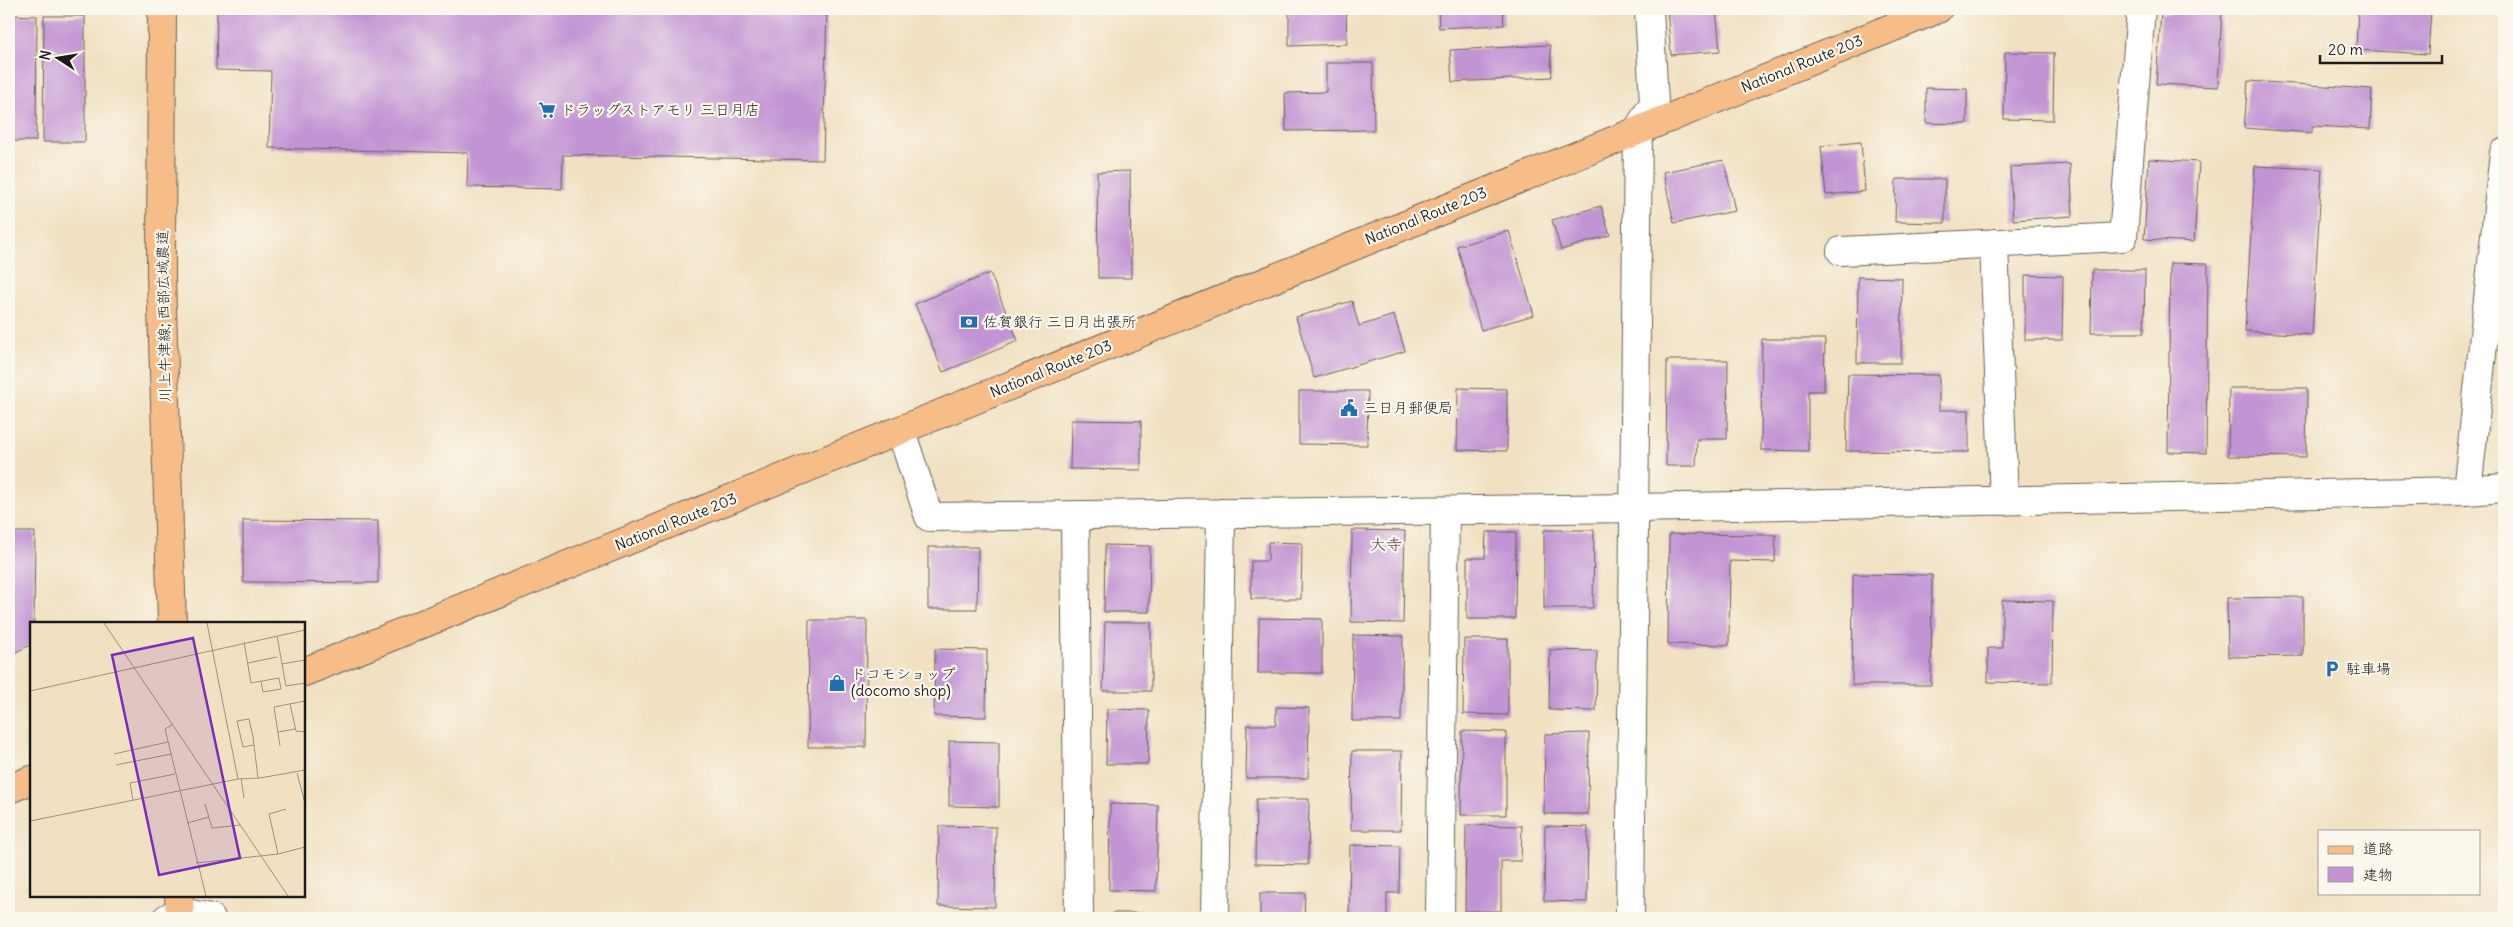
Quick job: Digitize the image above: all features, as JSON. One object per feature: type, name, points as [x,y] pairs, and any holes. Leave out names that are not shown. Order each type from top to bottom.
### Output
[{"type":"main road","name":"川上牛津線; 西部広域農道","points":[[162,9],[161,277],[172,622]]},
{"type":"main road","name":"National Route 203","points":[[305,672],[901,431],[1638,129],[1938,9]]},
{"type":"main road","points":[[9,789],[30,780]]},
{"type":"street","points":[[1630,918],[1638,129],[1654,103],[1649,9]]},
{"type":"street","points":[[1841,251],[2123,237],[2141,9]]},
{"type":"street","points":[[2467,491],[2504,153]]},
{"type":"street","points":[[1994,243],[2004,501]]},
{"type":"street","points":[[901,431],[929,517],[1634,508],[2467,491],[2504,488]]},
{"type":"street","points":[[1440,918],[1445,510]]},
{"type":"street","points":[[1215,918],[1221,513]]},
{"type":"street","points":[[1075,515],[1078,918]]},
{"type":"street","points":[[176,911],[211,918]]},
{"type":"building","name":"ドラッグストアモリ 三日月店","points":[[217,9],[827,9],[823,160],[563,155],[562,189],[467,187],[468,153],[269,148],[271,71],[216,70]]},
{"type":"building","points":[[1289,9],[1346,9],[1347,44],[1289,46]]},
{"type":"building","points":[[1438,9],[1503,9],[1504,25],[1439,28]]},
{"type":"building","points":[[1667,9],[1716,9],[1720,51],[1671,55]]},
{"type":"building","points":[[2172,9],[2222,9],[2218,87],[2156,84],[2161,13],[2172,14]]},
{"type":"building","points":[[2358,9],[2431,10],[2428,54],[2356,50]]},
{"type":"building","points":[[9,15],[37,16],[36,141],[9,141]]},
{"type":"building","points":[[44,16],[85,16],[85,142],[43,142]]},
{"type":"building","points":[[1550,45],[1552,77],[1452,82],[1450,50]]},
{"type":"building","points":[[2005,52],[2054,53],[2053,120],[2004,119]]},
{"type":"building","points":[[1326,63],[1373,63],[1374,130],[1286,131],[1285,93],[1326,92]]},
{"type":"building","points":[[2248,81],[2372,89],[2370,129],[2312,126],[2312,133],[2244,128]]},
{"type":"building","points":[[1926,88],[1967,89],[1967,124],[1926,123]]},
{"type":"building","points":[[1861,142],[1865,191],[1826,195],[1821,146]]},
{"type":"building","points":[[2149,159],[2199,162],[2194,242],[2144,239]]},
{"type":"building","points":[[1724,160],[1735,211],[1674,223],[1663,172]]},
{"type":"building","points":[[2070,164],[2073,216],[2013,220],[2010,167]]},
{"type":"building","points":[[2255,166],[2322,169],[2312,335],[2245,331]]},
{"type":"building","points":[[1130,171],[1131,278],[1098,278],[1097,172]]},
{"type":"building","points":[[1896,179],[1945,179],[1945,223],[1895,222]]},
{"type":"building","points":[[1601,206],[1610,235],[1561,250],[1552,220]]},
{"type":"building","points":[[1509,231],[1534,315],[1481,330],[1457,246]]},
{"type":"building","points":[[2170,263],[2208,264],[2206,453],[2168,452]]},
{"type":"building","points":[[2092,270],[2145,270],[2144,333],[2091,333]]},
{"type":"building","points":[[990,273],[1018,341],[943,372],[915,304]]},
{"type":"building","points":[[2025,275],[2063,276],[2062,340],[2025,340]]},
{"type":"building","points":[[1858,277],[1902,278],[1901,363],[1857,363]]},
{"type":"building","points":[[1352,301],[1359,326],[1394,315],[1405,351],[1314,378],[1296,317]]},
{"type":"building","points":[[1762,339],[1825,339],[1824,391],[1808,391],[1808,451],[1761,450]]},
{"type":"building","points":[[1667,360],[1728,360],[1727,439],[1697,439],[1696,466],[1666,466]]},
{"type":"building","points":[[1848,374],[1939,375],[1939,410],[1969,410],[1969,452],[1846,451]]},
{"type":"building","points":[[1458,388],[1507,389],[1507,451],[1457,450]]},
{"type":"building","points":[[2229,388],[2307,388],[2306,457],[2228,456]]},
{"type":"building","points":[[1299,391],[1368,391],[1367,445],[1299,444]]},
{"type":"building","points":[[1071,420],[1141,421],[1141,470],[1070,469]]},
{"type":"building","points":[[243,520],[378,521],[378,583],[243,582]]},
{"type":"building","points":[[1352,530],[1405,531],[1403,623],[1351,622]]},
{"type":"building","points":[[1544,530],[1594,530],[1593,608],[1544,608]]},
{"type":"building","points":[[9,532],[35,532],[34,622],[30,622],[30,645],[9,655]]},
{"type":"building","points":[[1486,532],[1516,532],[1515,619],[1467,619],[1467,558],[1485,558]]},
{"type":"building","points":[[1669,534],[1776,535],[1775,562],[1730,561],[1729,645],[1668,644]]},
{"type":"building","points":[[1268,542],[1302,543],[1301,599],[1251,599],[1251,561],[1268,561]]},
{"type":"building","points":[[1105,545],[1150,546],[1149,612],[1104,612]]},
{"type":"building","points":[[928,547],[978,547],[977,609],[928,609]]},
{"type":"building","points":[[1853,574],[1932,575],[1931,685],[1852,685]]},
{"type":"building","points":[[2303,597],[2303,656],[2228,657],[2227,598]]},
{"type":"building","points":[[2002,600],[2053,601],[2052,683],[1988,682],[1988,648],[2002,648]]},
{"type":"building","points":[[1259,618],[1322,619],[1322,673],[1258,673]]},
{"type":"building","name":"ドコモショップ (docomo shop)","points":[[809,620],[867,620],[866,747],[808,747]]},
{"type":"building","points":[[1105,622],[1151,622],[1151,691],[1103,691]]},
{"type":"building","points":[[1353,635],[1403,636],[1401,721],[1352,721]]},
{"type":"building","points":[[1464,639],[1508,639],[1508,715],[1463,714]]},
{"type":"building","points":[[935,649],[987,650],[986,717],[934,716]]},
{"type":"building","points":[[1550,650],[1597,651],[1596,711],[1549,710]]},
{"type":"building","points":[[1276,707],[1309,708],[1308,778],[1246,778],[1247,725],[1276,725]]},
{"type":"building","points":[[1107,709],[1149,710],[1148,764],[1106,764]]},
{"type":"building","points":[[1462,731],[1506,732],[1506,815],[1461,815]]},
{"type":"building","points":[[1589,733],[1588,814],[1544,814],[1545,734]]},
{"type":"building","points":[[949,741],[999,742],[999,807],[949,806]]},
{"type":"building","points":[[1352,751],[1402,751],[1401,830],[1351,830]]},
{"type":"building","points":[[1256,799],[1309,799],[1308,865],[1255,864]]},
{"type":"building","points":[[1110,804],[1158,805],[1156,891],[1109,890]]},
{"type":"building","points":[[1466,825],[1522,826],[1521,861],[1501,861],[1501,911],[1465,911]]},
{"type":"building","points":[[939,826],[996,827],[995,907],[938,906]]},
{"type":"building","points":[[1545,826],[1588,827],[1587,902],[1544,901]]},
{"type":"building","points":[[1350,845],[1400,846],[1399,893],[1387,893],[1387,918],[1349,918]]},
{"type":"building","points":[[1260,893],[1305,893],[1304,918],[1260,918]]},
{"type":"building","points":[[1112,913],[1153,913],[1153,918],[1112,918]]},
{"type":"place","name":"ドラッグストアモリ 三日月店","points":[[547,110]]},
{"type":"place","name":"佐賀銀行 三日月出張所","points":[[969,322]]},
{"type":"place","name":"三日月郵便局","points":[[1349,408]]},
{"type":"place","name":"駐車場","points":[[2332,669]]},
{"type":"place","name":"ドコモショップ (docomo shop)","points":[[837,683]]},
{"type":"district","name":"大寺","points":[[1386,544]]}]
